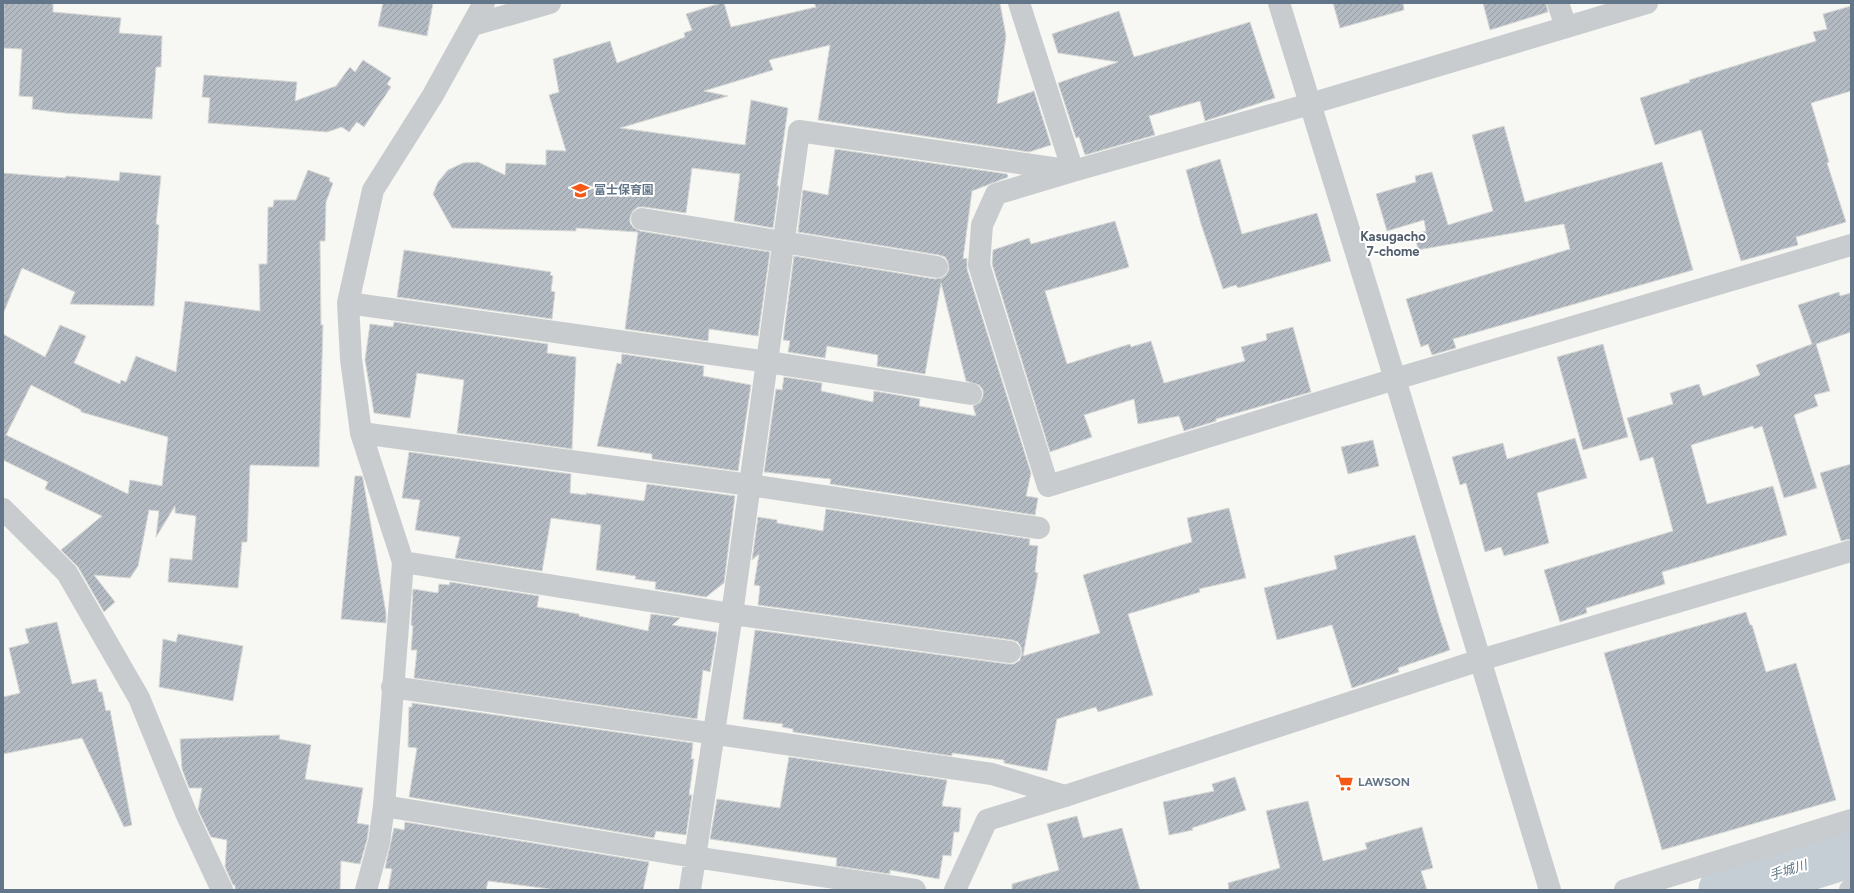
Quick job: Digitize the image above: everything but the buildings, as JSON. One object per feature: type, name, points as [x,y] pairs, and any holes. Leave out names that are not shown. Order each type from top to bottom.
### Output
[{"type":"street","points":[[366,890],[379,842],[384,806],[392,687],[404,562],[361,433],[351,359],[348,303],[373,190],[433,95],[484,3]]},
{"type":"street","points":[[473,25],[550,3]]},
{"type":"street","points":[[1019,3],[1073,171]]},
{"type":"street","points":[[1279,3],[1550,890]]},
{"type":"street","points":[[1558,3],[1566,27]]},
{"type":"street","points":[[1647,3],[1310,104],[996,194],[982,224],[979,265],[1048,486],[1395,379],[1851,245]]},
{"type":"street","points":[[690,890],[712,734],[732,614],[799,131],[1073,171]]},
{"type":"street","points":[[642,219],[937,267]]},
{"type":"street","points":[[348,303],[768,362],[971,394]]},
{"type":"street","points":[[361,433],[750,485],[1039,528]]},
{"type":"street","points":[[3,509],[67,573],[139,698],[186,812],[222,890]]},
{"type":"street","points":[[955,890],[987,820],[1065,796],[1480,660],[1851,551]]},
{"type":"street","points":[[404,562],[732,614],[1010,652]]},
{"type":"street","points":[[392,687],[992,774],[1065,796]]},
{"type":"street","points":[[384,806],[694,857],[915,890]]},
{"type":"street","points":[[1625,890],[1851,820]]},
{"type":"waterway","name":"手城川","points":[[1725,890],[1851,851]]},
{"type":"place","name":"富士保育園","points":[[581,190]]},
{"type":"place","name":"LAWSON","points":[[1345,782]]},
{"type":"district","name":"Kasugacho 7-chome","points":[[1393,244]]}]
